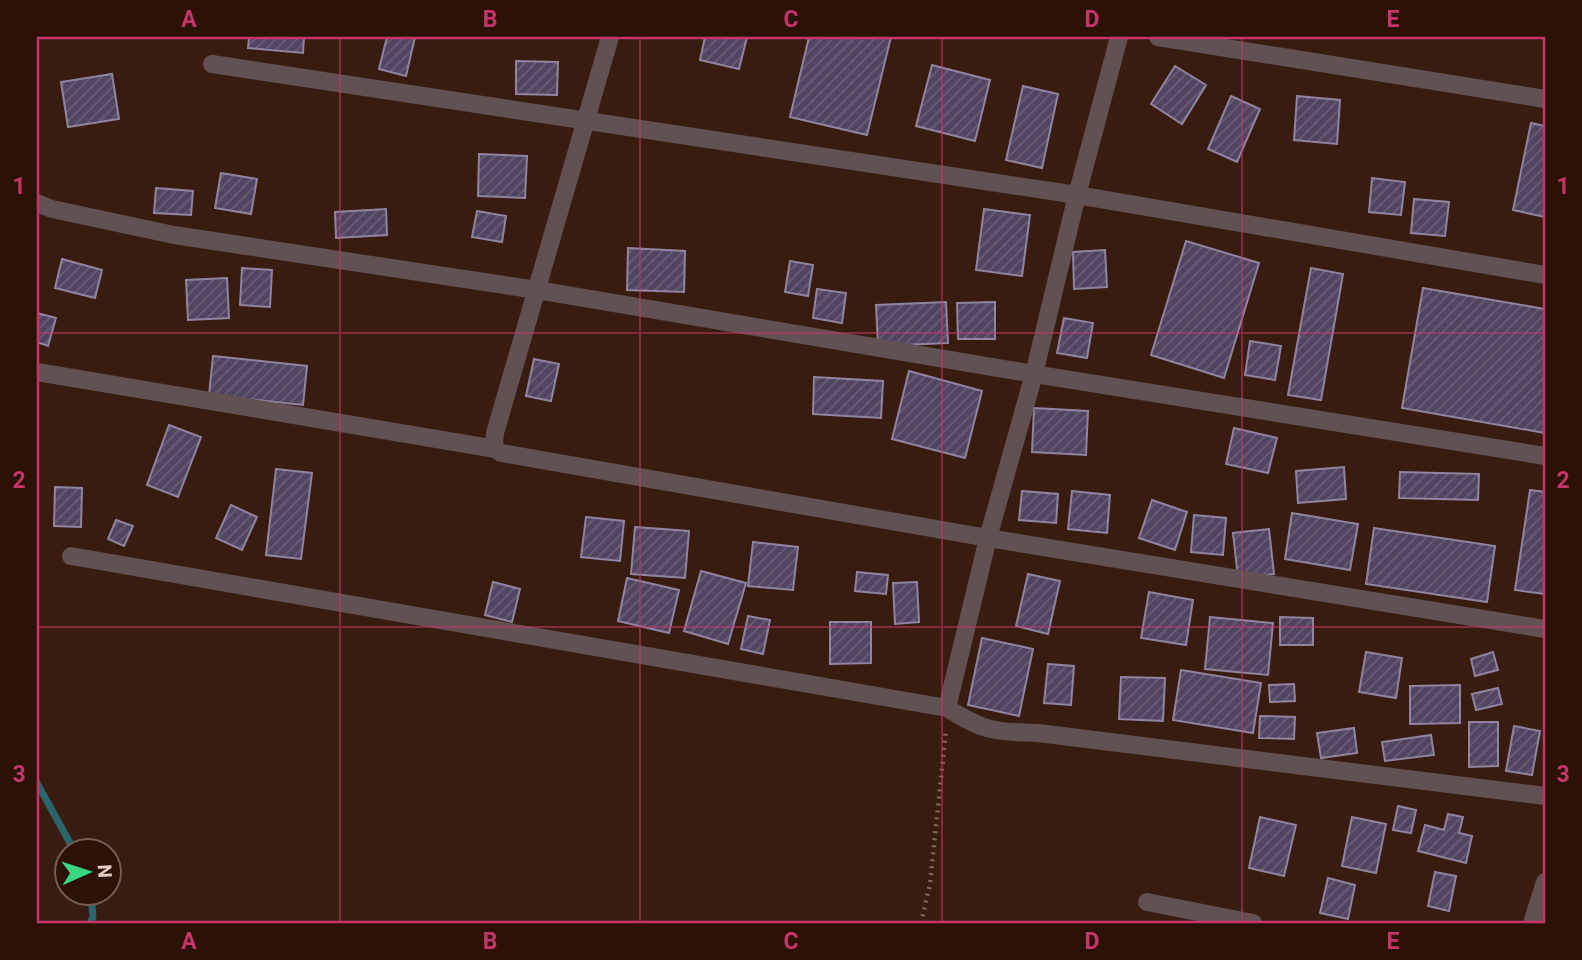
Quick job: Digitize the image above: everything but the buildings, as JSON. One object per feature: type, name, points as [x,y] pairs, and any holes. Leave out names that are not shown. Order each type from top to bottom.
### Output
[{"type":"street","points":[[496,449],[495,433],[610,37]]},
{"type":"street","points":[[947,708],[988,538],[1034,374],[1119,37]]},
{"type":"street","points":[[1158,37],[1545,99]]},
{"type":"street","points":[[212,64],[1077,195],[1545,275]]},
{"type":"street","points":[[37,203],[52,209],[174,235],[537,290],[1034,374],[1545,456]]},
{"type":"street","points":[[37,372],[496,449],[501,453],[988,538],[1545,629]]},
{"type":"street","points":[[71,556],[947,708],[988,729],[1545,796]]},
{"type":"street","points":[[1532,923],[1545,882]]},
{"type":"street","points":[[1147,902],[1253,923]]},
{"type":"path","points":[[921,923],[930,884],[947,708]]},
{"type":"waterway","points":[[37,783],[67,838]]},
{"type":"waterway","points":[[90,923],[92,908]]}]
